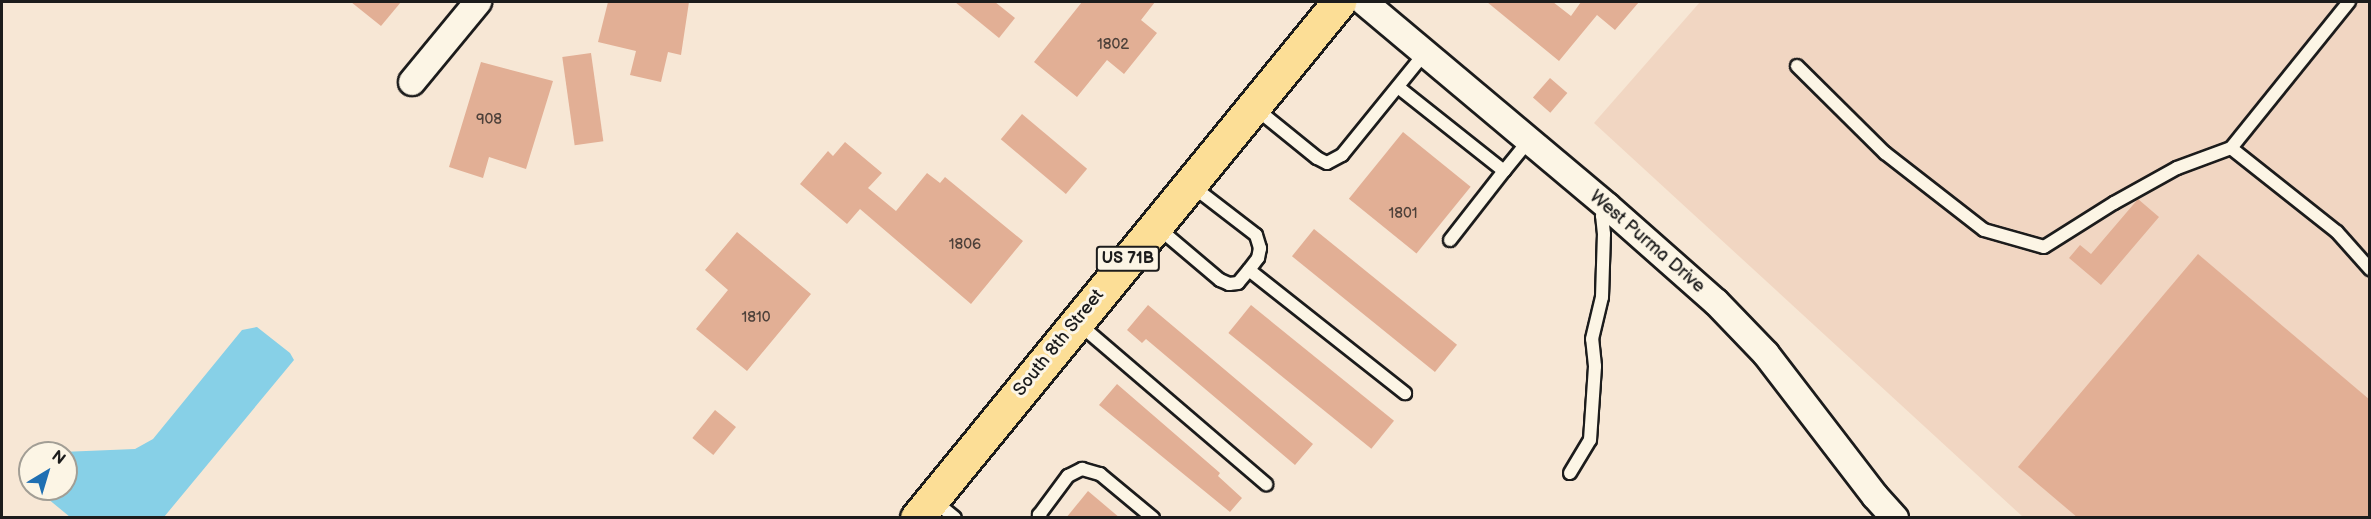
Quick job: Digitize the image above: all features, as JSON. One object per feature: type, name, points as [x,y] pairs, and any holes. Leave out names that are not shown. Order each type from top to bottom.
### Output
[{"type":"main road","name":"South 8th Street","points":[[934,511],[1077,322],[1339,2]]},
{"type":"street","points":[[412,82],[478,2]]},
{"type":"street","name":"West Purma Drive","points":[[1364,2],[1607,206],[1716,302],[1766,354],[1875,496],[1895,518]]},
{"type":"lane","points":[[1797,66],[1885,153],[1984,230],[2043,248],[2115,202],[2177,168],[2231,148],[2349,2]]},
{"type":"lane","points":[[1253,106],[1317,158],[1327,163],[1342,155],[1425,53]]},
{"type":"lane","points":[[1398,87],[1504,171]]},
{"type":"lane","points":[[1450,240],[1529,140]]},
{"type":"lane","points":[[2231,148],[2337,232],[2370,269]]},
{"type":"lane","points":[[1155,226],[1220,280],[1229,284],[1238,283],[1249,270],[1258,258],[1260,248],[1256,235],[1190,184]]},
{"type":"lane","points":[[1570,473],[1590,440],[1594,366],[1592,339],[1602,297],[1604,234],[1602,216],[1607,206]]},
{"type":"lane","points":[[1249,270],[1405,393]]},
{"type":"lane","points":[[1077,322],[1266,484]]},
{"type":"lane","points":[[1041,518],[1040,515],[1068,476],[1082,469],[1100,474],[1152,518]]},
{"type":"shaded area","points":[[1700,2],[2369,2],[2369,517],[2023,517],[1594,123]]},
{"type":"water","points":[[257,327],[290,353],[294,360],[164,517],[70,517],[51,501],[78,501],[78,451],[135,449],[153,439],[242,330]]},
{"type":"building","points":[[351,2],[401,2],[381,26]]},
{"type":"building","points":[[608,2],[689,2],[681,55],[668,52],[661,82],[630,75],[636,51],[598,42]]},
{"type":"building","points":[[955,2],[995,2],[1015,18],[999,38]]},
{"type":"building","points":[[1082,2],[1155,2],[1141,20],[1157,33],[1124,74],[1107,60],[1077,97],[1034,62]]},
{"type":"building","points":[[1487,2],[1553,2],[1571,16],[1581,2],[1639,2],[1615,30],[1597,15],[1559,61]]},
{"type":"building","points":[[591,53],[603,141],[575,145],[562,57]]},
{"type":"building","points":[[481,62],[553,81],[526,169],[489,157],[483,178],[449,167]]},
{"type":"building","points":[[1550,78],[1567,93],[1550,113],[1533,98]]},
{"type":"building","points":[[1022,114],[1087,169],[1066,194],[1001,139]]},
{"type":"building","points":[[1403,132],[1471,187],[1416,254],[1349,199]]},
{"type":"building","points":[[845,142],[882,173],[868,188],[896,211],[927,173],[940,183],[945,177],[1023,241],[971,304],[860,209],[847,224],[800,184],[828,151],[833,156]]},
{"type":"building","points":[[2138,199],[2159,217],[2101,285],[2069,258],[2080,245],[2091,254]]},
{"type":"building","points":[[1314,229],[1457,345],[1435,372],[1292,256]]},
{"type":"building","points":[[737,232],[811,294],[747,371],[696,329],[728,290],[705,270]]},
{"type":"building","points":[[2198,254],[2370,400],[2370,518],[2078,518],[2018,467]]},
{"type":"building","points":[[1148,305],[1313,444],[1295,465],[1146,339],[1142,343],[1127,330]]},
{"type":"building","points":[[1251,305],[1394,421],[1371,449],[1228,333]]},
{"type":"building","points":[[1117,384],[1220,473],[1218,476],[1242,498],[1230,512],[1099,405]]},
{"type":"building","points":[[715,410],[736,427],[713,455],[692,438]]},
{"type":"building","points":[[1088,491],[1120,518],[1066,518]]}]
